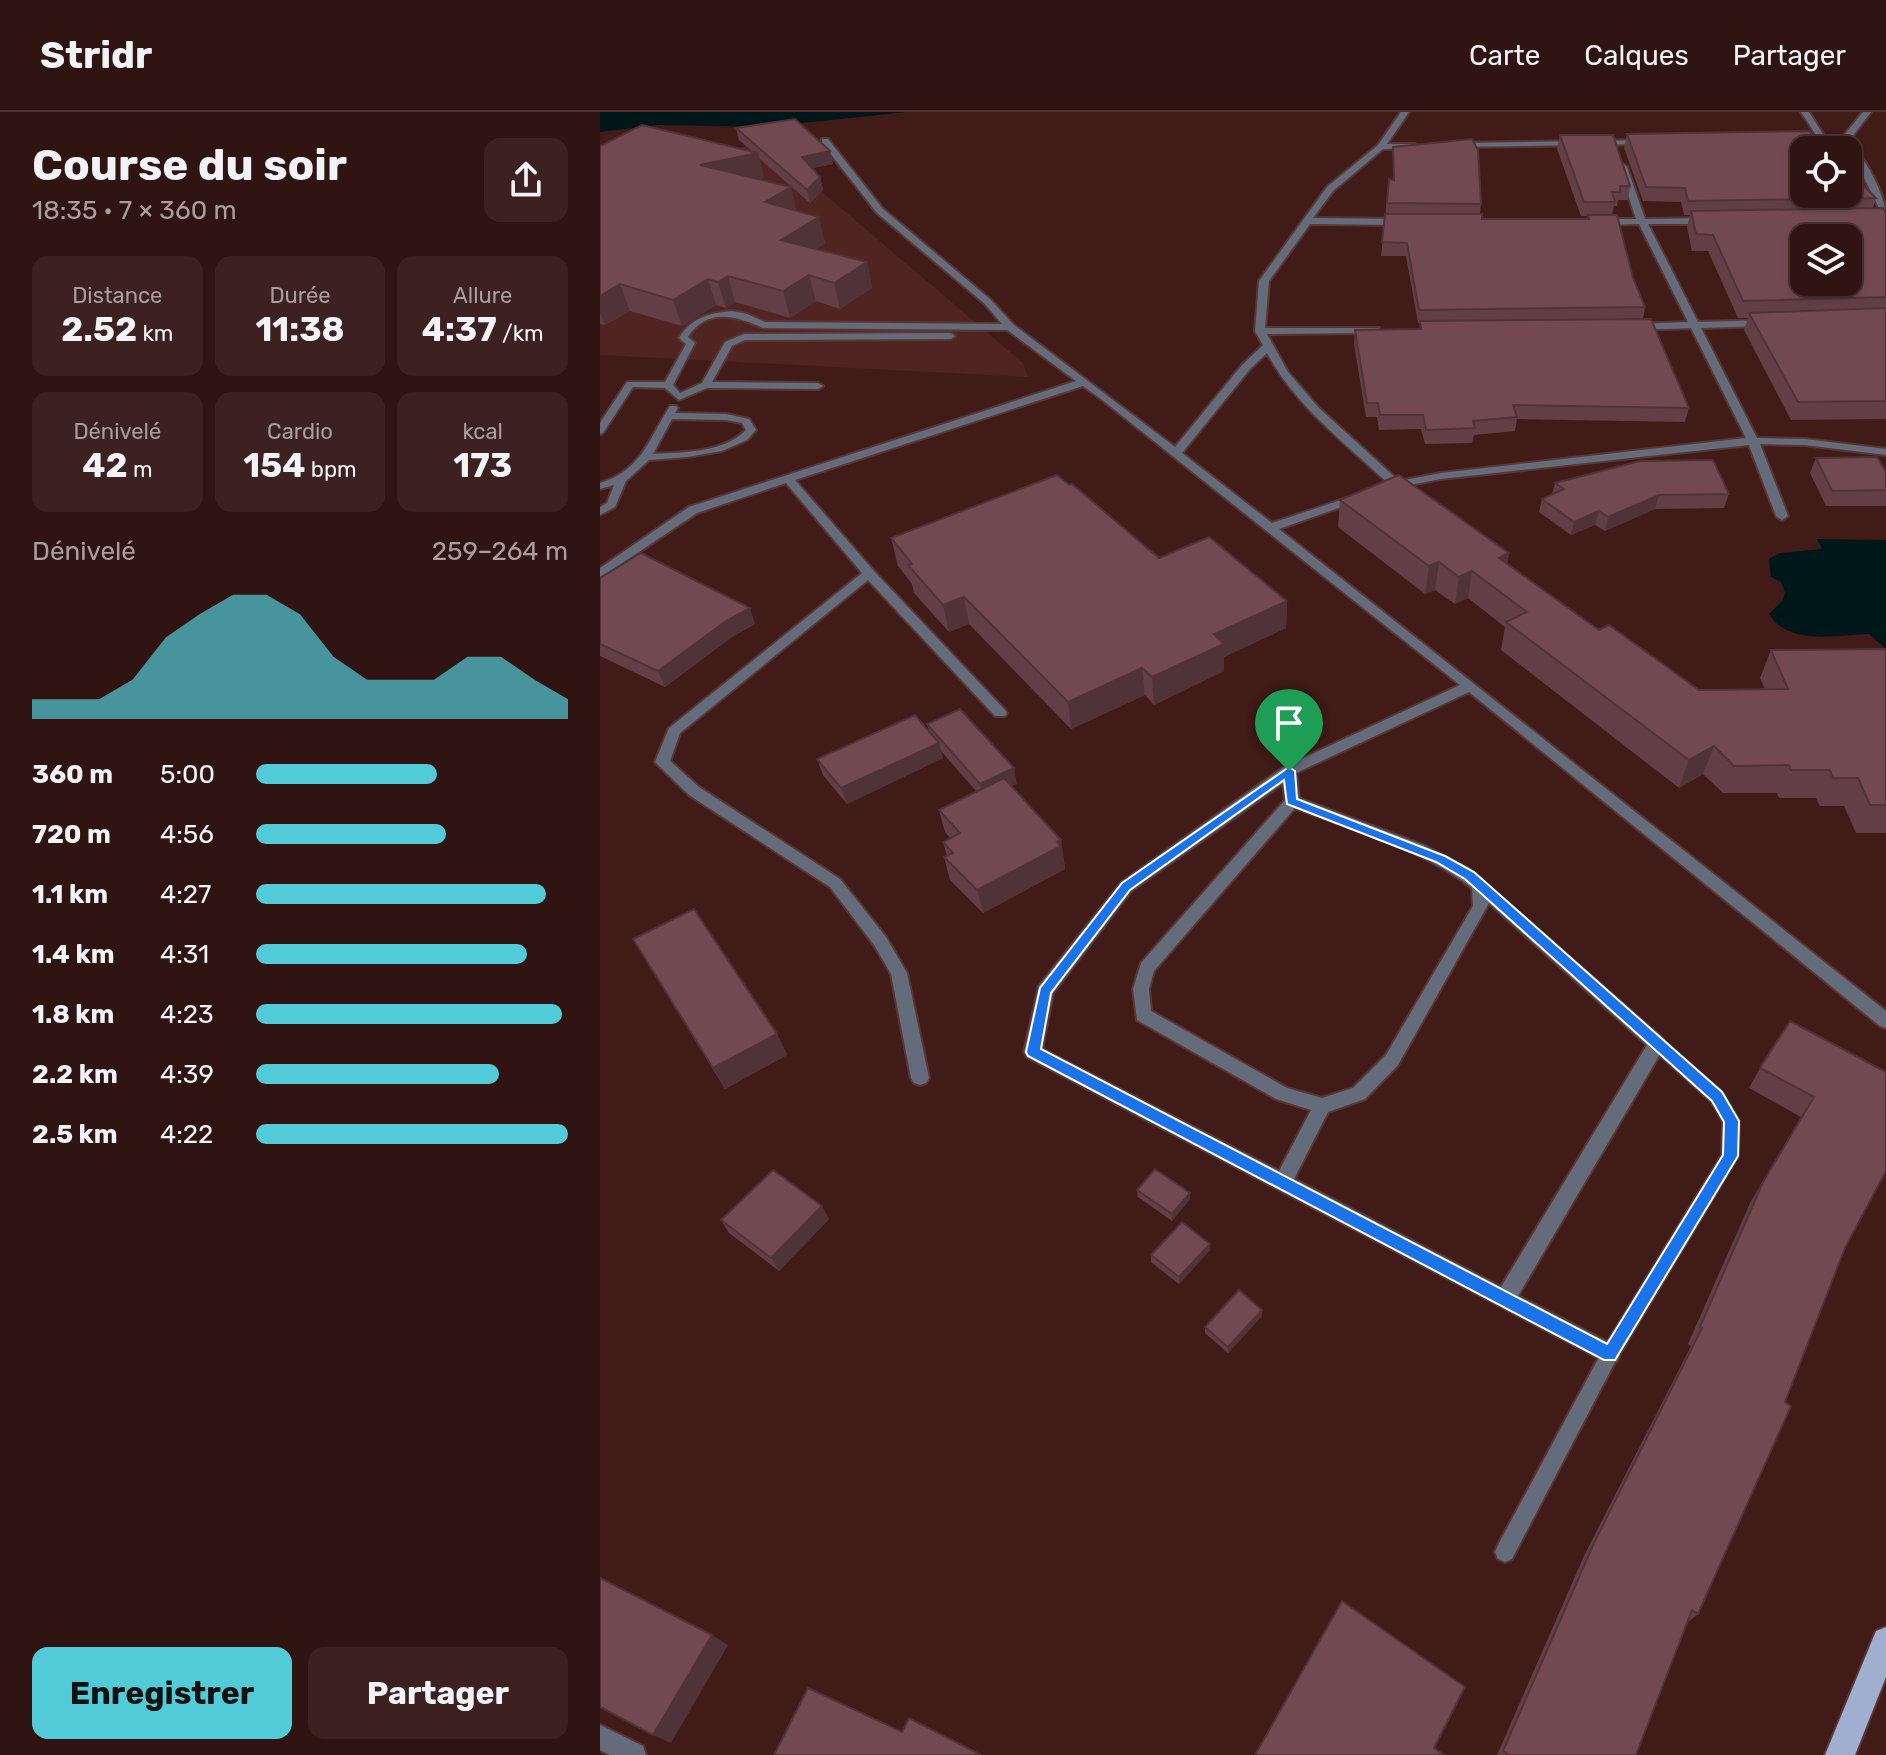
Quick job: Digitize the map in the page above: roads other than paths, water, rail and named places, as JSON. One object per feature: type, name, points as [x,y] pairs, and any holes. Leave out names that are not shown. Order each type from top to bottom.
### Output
[{"type":"main road","points":[[1840,1755],[1886,1641]]},
{"type":"street","points":[[1396,484],[1315,410],[1283,373],[1260,331],[1264,281],[1330,189],[1381,147],[1405,112]]},
{"type":"street","points":[[1805,112],[1820,136]]},
{"type":"street","points":[[1848,136],[1867,112]]},
{"type":"street","points":[[825,141],[880,211],[988,302],[1010,327],[1271,528],[1886,1021]]},
{"type":"street","points":[[1615,142],[1642,222],[1753,441],[1782,516]]},
{"type":"street","points":[[1439,145],[1663,142]]},
{"type":"street","points":[[1381,147],[1425,146]]},
{"type":"street","points":[[1862,166],[1886,216],[1871,218]]},
{"type":"street","points":[[1307,221],[1418,222]]},
{"type":"street","points":[[1594,222],[1718,221]]},
{"type":"street","points":[[1618,327],[1775,323]]},
{"type":"street","points":[[1260,331],[1385,330]]},
{"type":"street","points":[[1176,453],[1246,367],[1268,346]]},
{"type":"street","points":[[600,574],[693,510],[1084,382]]},
{"type":"street","points":[[1382,489],[1441,476],[1753,441],[1805,442],[1886,452]]},
{"type":"street","points":[[788,479],[869,573],[1000,713]]},
{"type":"street","points":[[1271,528],[1369,494]]},
{"type":"street","points":[[869,573],[674,731],[662,762],[694,791],[835,883],[880,941],[899,973],[920,1078]]},
{"type":"street","points":[[1470,686],[1289,771],[1126,887],[1045,991],[1033,1052],[1610,1354]]},
{"type":"street","points":[[1289,771],[1292,801],[1147,968],[1141,989],[1143,1015],[1282,1094],[1322,1106],[1359,1094],[1392,1060],[1481,906],[1480,886]]},
{"type":"street","points":[[1292,801],[1441,859],[1469,875],[1657,1044],[1505,1299]]},
{"type":"street","points":[[1283,1181],[1322,1106]]},
{"type":"street","points":[[600,1737],[634,1755]]},
{"type":"lane","points":[[668,385],[691,343],[683,338],[684,333],[695,323],[713,316],[744,315],[763,325],[1010,327]]},
{"type":"lane","points":[[706,385],[728,344],[744,337],[1022,336]]},
{"type":"lane","points":[[600,431],[630,384],[668,385],[679,397]]},
{"type":"lane","points":[[600,512],[611,505],[621,480],[646,457],[679,397],[706,385],[818,386]]},
{"type":"lane","points":[[646,457],[700,452],[732,444],[747,437],[751,430],[746,421],[726,417],[669,416]]},
{"type":"lane","points":[[600,486],[621,480]]},
{"type":"lane","points":[[1505,1552],[1610,1354],[1730,1156],[1731,1121],[1717,1097],[1657,1044]]},
{"type":"water","points":[[600,112],[906,112],[765,127],[658,125],[600,132]]},
{"type":"water","points":[[1817,539],[1886,540],[1886,649],[1869,634],[1801,635],[1777,624],[1769,614],[1783,600],[1785,592],[1781,582],[1771,577],[1769,559],[1780,553],[1822,549]]}]
